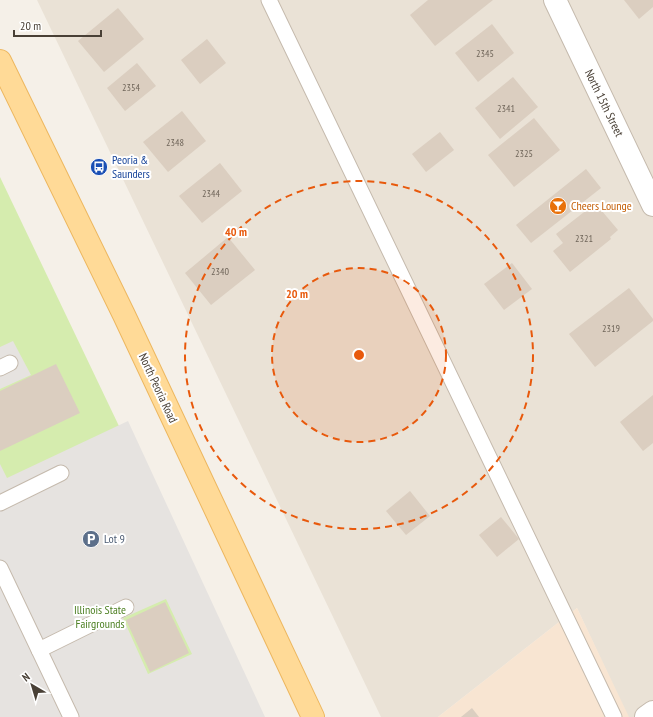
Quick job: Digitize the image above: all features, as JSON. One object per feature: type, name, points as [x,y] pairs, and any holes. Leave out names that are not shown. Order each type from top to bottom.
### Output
[{"type":"main road","name":"North Peoria Road","points":[[0,61],[124,315],[313,717]]},
{"type":"street","name":"North 15th Street","points":[[555,0],[653,205]]},
{"type":"street","points":[[646,717],[653,712]]},
{"type":"lane","points":[[269,0],[614,717]]},
{"type":"lane","points":[[0,503],[61,473]]},
{"type":"lane","points":[[0,568],[71,717]]},
{"type":"lane","points":[[39,650],[126,607]]},
{"type":"shaded area","points":[[37,0],[653,0],[653,717],[628,717],[577,608],[438,717],[381,717]]},
{"type":"shaded area","points":[[13,341],[31,375],[0,389],[0,347]]},
{"type":"shaded area","name":"Lot 9","points":[[128,421],[265,717],[0,717],[0,464],[7,478]],"holes":[[[166,599],[192,654],[148,674],[123,618]]]},
{"type":"shaded area","points":[[577,608],[629,717],[438,717]]},
{"type":"green space","name":"Lot 9","points":[[0,177],[258,717],[0,717]]},
{"type":"building","points":[[428,0],[493,0],[435,46],[410,15]]},
{"type":"building","points":[[624,0],[653,0],[653,7],[639,19]]},
{"type":"building","points":[[118,8],[144,39],[104,72],[78,41]]},
{"type":"building","points":[[492,24],[514,53],[478,82],[455,53]]},
{"type":"building","points":[[207,39],[226,63],[200,84],[181,60]]},
{"type":"building","points":[[137,63],[156,86],[125,111],[107,88]]},
{"type":"building","points":[[513,77],[538,107],[500,139],[475,108]]},
{"type":"building","points":[[182,111],[206,141],[168,172],[143,142]]},
{"type":"building","points":[[534,118],[560,150],[514,187],[488,155]]},
{"type":"building","points":[[440,132],[454,150],[426,172],[412,154]]},
{"type":"building","points":[[220,163],[242,191],[202,223],[179,196]]},
{"type":"building","points":[[586,169],[601,188],[531,243],[516,225]]},
{"type":"building","points":[[596,204],[618,230],[610,237],[611,239],[570,272],[553,251],[563,243],[556,234]]},
{"type":"building","points":[[228,237],[255,270],[211,305],[185,273]]},
{"type":"building","points":[[512,263],[532,289],[504,310],[484,284]]},
{"type":"building","points":[[629,288],[653,321],[595,367],[569,334]]},
{"type":"building","points":[[56,364],[80,413],[0,451],[0,391]]},
{"type":"building","points":[[653,395],[653,443],[643,451],[620,422]]},
{"type":"building","points":[[410,491],[430,516],[406,535],[386,511]]},
{"type":"building","points":[[501,517],[519,539],[497,557],[479,535]]},
{"type":"building","points":[[165,602],[189,653],[150,672],[126,620]]},
{"type":"building","points":[[472,708],[479,717],[461,717]]},
{"type":"place","name":"Peoria & Saunders","points":[[99,167]]},
{"type":"place","name":"Cheers Lounge","points":[[558,206]]},
{"type":"place","name":"Lot 9","points":[[91,539]]},
{"type":"park label","name":"Illinois State Fairgrounds","points":[[100,617]]}]
